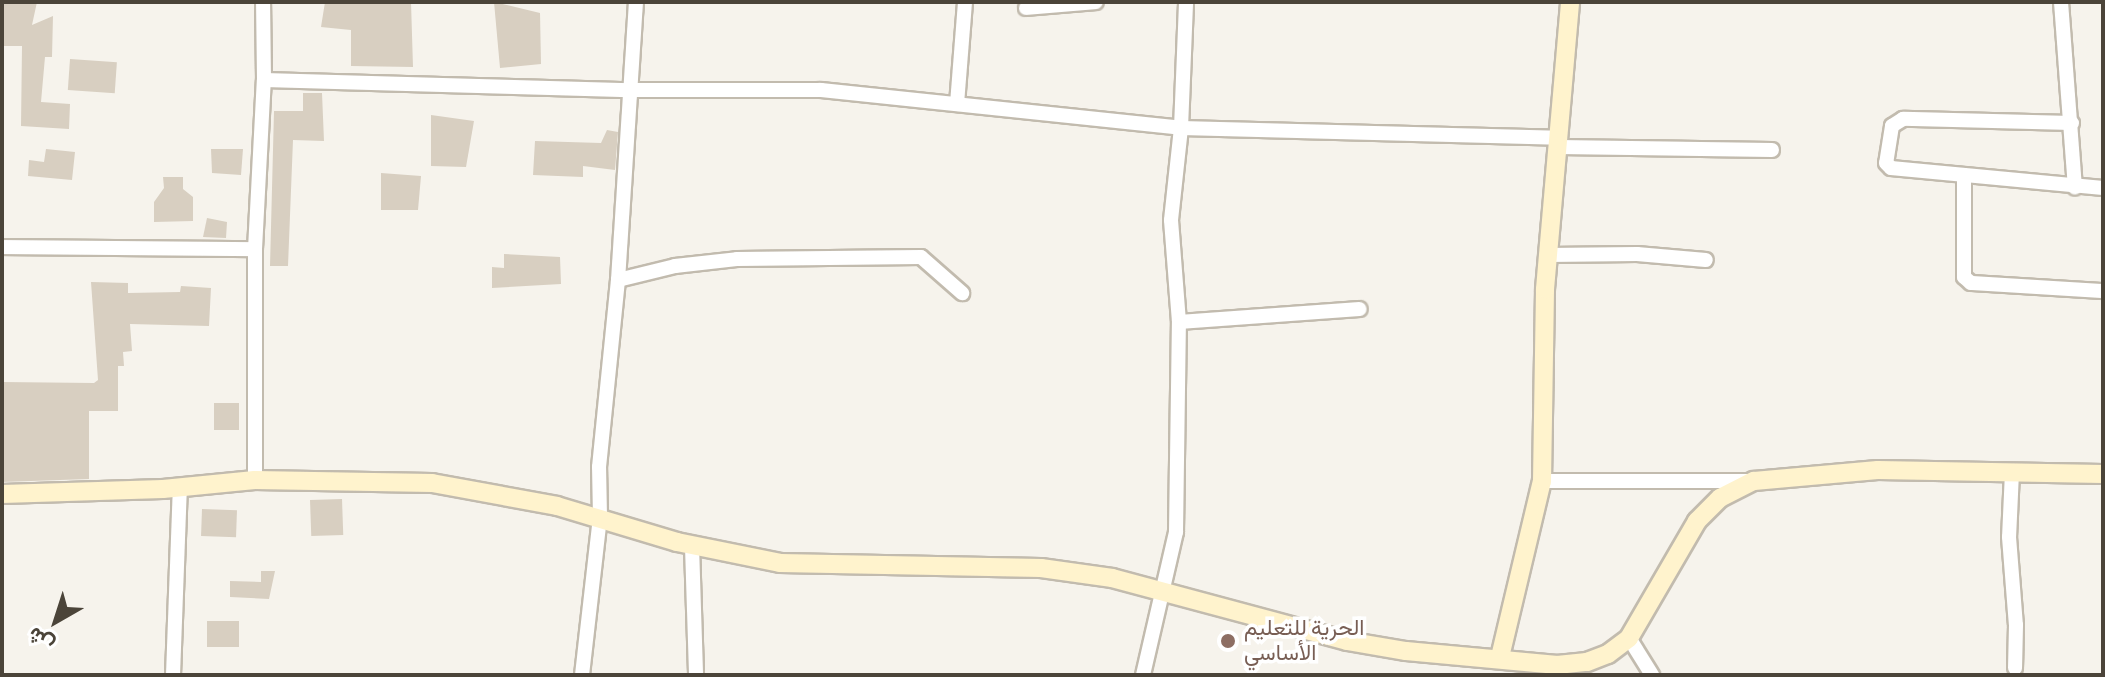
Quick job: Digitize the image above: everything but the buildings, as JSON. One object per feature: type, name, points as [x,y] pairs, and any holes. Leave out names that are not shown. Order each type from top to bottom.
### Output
[{"type":"street","points":[[255,480],[255,249],[264,80],[263,2]]},
{"type":"street","points":[[582,675],[600,517],[599,467],[618,280],[636,2]]},
{"type":"street","points":[[957,104],[965,2]]},
{"type":"street","points":[[1026,8],[1096,2]]},
{"type":"street","points":[[1143,675],[1165,591],[1178,505],[1179,322],[1171,220],[1181,128],[1186,2]]},
{"type":"street","points":[[1500,666],[1542,481],[1548,255],[1570,2]]},
{"type":"street","points":[[2061,2],[2075,187]]},
{"type":"street","points":[[264,80],[630,90],[821,90],[1181,128],[1772,150]]},
{"type":"street","points":[[2072,123],[1903,119],[1892,126],[1886,163],[1891,168],[2103,188]]},
{"type":"street","points":[[1964,175],[1964,277],[1971,283],[2103,291]]},
{"type":"street","points":[[2,247],[255,249]]},
{"type":"street","points":[[1548,255],[1637,254],[1706,260]]},
{"type":"street","points":[[618,280],[675,266],[737,259],[921,257],[930,261],[962,293]]},
{"type":"street","points":[[1179,322],[1360,309]]},
{"type":"street","points":[[1542,481],[1754,481],[1878,470],[2103,474]]},
{"type":"street","points":[[2012,472],[2009,537],[2016,625],[2015,668]]},
{"type":"street","points":[[2,494],[180,487],[255,480],[432,483],[513,496],[600,517],[692,546],[780,563],[1041,568],[1112,578],[1347,641],[1500,666],[1587,662],[1608,654],[1629,638],[1697,521],[1720,498],[1754,481]]},
{"type":"street","points":[[173,675],[180,487]]},
{"type":"street","points":[[692,546],[696,675]]},
{"type":"street","points":[[1629,638],[1652,675]]},
{"type":"place","name":"الحرية للتعليم الأساسي","points":[[1228,641]]}]
